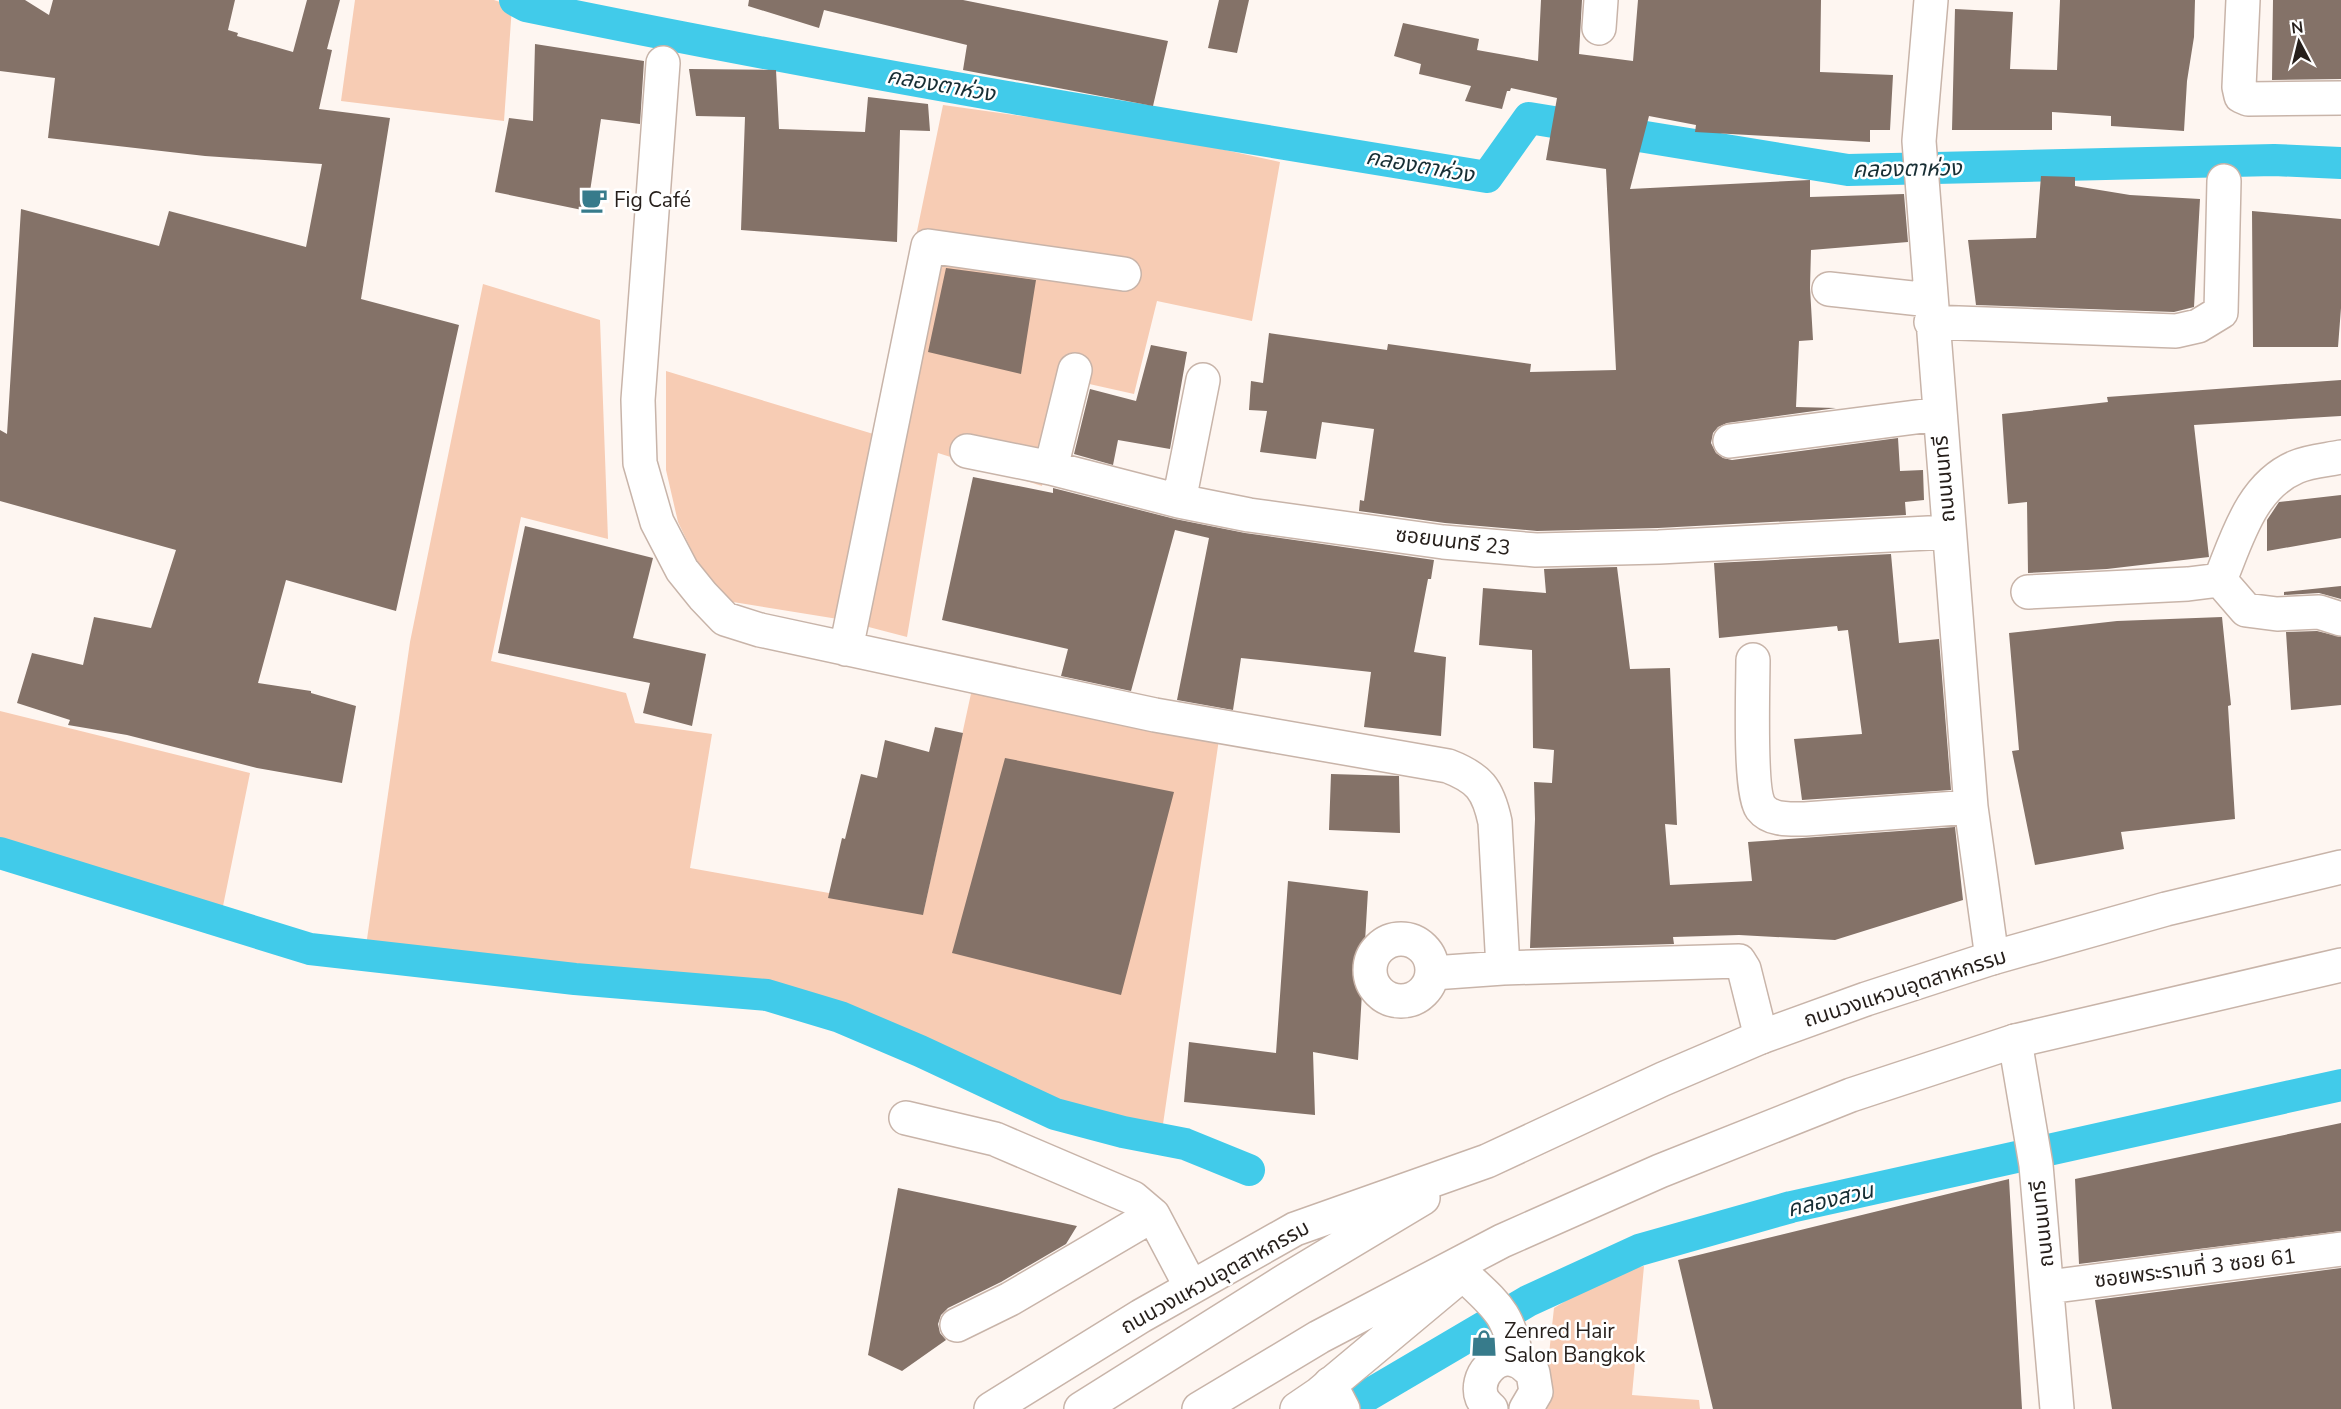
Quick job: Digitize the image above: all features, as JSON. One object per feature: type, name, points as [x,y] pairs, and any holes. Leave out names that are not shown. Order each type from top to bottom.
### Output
[{"type":"street","name":"ถนนนนทรี","points":[[1931,0],[1918,141],[1971,807],[1992,958]]},
{"type":"street","points":[[2242,0],[2239,87],[2241,96],[2248,99],[2341,98]]},
{"type":"street","points":[[663,63],[638,400],[640,463],[657,522],[682,570],[703,596],[725,619],[760,630],[1155,715],[1448,766],[1469,774],[1490,801],[1495,822],[1503,969]]},
{"type":"street","points":[[1828,289],[1930,311],[2176,330],[2198,326],[2222,312],[2224,181]]},
{"type":"street","points":[[846,649],[928,246],[1124,274]]},
{"type":"street","points":[[1051,468],[1075,370]]},
{"type":"street","points":[[1179,501],[1203,380]]},
{"type":"street","points":[[1730,441],[1939,414]]},
{"type":"street","name":"ซอยนนทรี 23","points":[[967,450],[1051,468],[1179,501],[1249,515],[1443,542],[1536,550],[1671,547],[1948,532]]},
{"type":"street","points":[[2220,580],[2250,508],[2272,483],[2295,467],[2341,457]]},
{"type":"street","points":[[2028,592],[2188,584],[2220,580]]},
{"type":"street","points":[[2220,580],[2246,610],[2277,614],[2319,612],[2341,618]]},
{"type":"street","points":[[1753,660],[1755,786],[1760,807],[1769,814],[1780,818],[1805,819],[1971,807]]},
{"type":"street","name":"ถนนวงแหวนอุตสาหกรรม","points":[[991,1409],[1141,1316],[1295,1229],[1487,1161],[1663,1079],[1761,1037],[1866,999],[1992,958],[2166,909],[2341,867]]},
{"type":"street","points":[[1433,973],[1739,961],[1744,969],[1761,1037]]},
{"type":"street","points":[[1199,1409],[1319,1337],[1502,1241],[1660,1171],[1851,1095],[2015,1041],[2341,965]]},
{"type":"street","name":"ถนนนนทรี","points":[[2015,1041],[2035,1151],[2057,1409]]},
{"type":"street","points":[[906,1118],[994,1139],[1133,1198],[1153,1215],[1191,1287]]},
{"type":"street","name":"ถนนวงแหวนอุตสาหกรรม","points":[[1081,1409],[1288,1279],[1487,1161]]},
{"type":"street","points":[[957,1325],[1010,1299],[1153,1215]]},
{"type":"street","points":[[1297,1409],[1337,1397],[1463,1274],[1502,1241]]},
{"type":"street","name":"ซอยพระรามที่ 3 ซอย 61","points":[[2048,1287],[2341,1249]]},
{"type":"street","points":[[1463,1274],[1502,1313],[1513,1335],[1517,1360]]},
{"type":"street","points":[[1491,1409],[1482,1398],[1480,1382],[1487,1368],[1501,1360],[1517,1360],[1533,1373],[1536,1392],[1526,1409]]},
{"type":"shaded area","points":[[355,0],[494,0],[512,6],[504,121],[341,101]]},
{"type":"shaded area","points":[[943,105],[1152,134],[1280,162],[1252,321],[1157,301],[1134,394],[1058,377],[1042,486],[938,453],[907,637],[838,619],[733,602],[701,570],[678,522],[666,470],[666,371],[880,436],[895,338]]},
{"type":"shaded area","points":[[483,284],[600,320],[608,539],[521,517],[491,661],[626,693],[635,723],[712,734],[690,868],[924,910],[972,689],[1219,739],[1162,1131],[1071,1112],[885,1027],[785,991],[657,972],[366,946],[410,642]]},
{"type":"shaded area","points":[[0,711],[250,773],[222,911],[0,842]]},
{"type":"shaded area","points":[[1644,1266],[1632,1395],[1699,1400],[1700,1409],[1543,1409],[1554,1308],[1612,1273]]},
{"type":"building","points":[[0,0],[25,0],[49,15],[53,0],[235,0],[228,30],[238,33],[237,36],[293,52],[307,0],[340,0],[327,49],[332,50],[319,109],[390,118],[361,299],[459,325],[396,611],[286,580],[258,683],[311,691],[311,693],[356,706],[342,783],[257,768],[127,735],[68,725],[70,720],[17,703],[32,653],[83,665],[94,617],[151,628],[176,550],[0,501],[0,430],[7,434],[21,209],[159,246],[169,211],[306,247],[322,164],[205,156],[48,138],[55,78],[0,71]]},
{"type":"building","points":[[749,0],[963,0],[1168,41],[1153,106],[963,70],[967,45],[824,10],[819,28],[748,6]]},
{"type":"building","points":[[1219,0],[1249,0],[1237,53],[1208,48]]},
{"type":"building","points":[[1541,0],[1582,0],[1579,54],[1633,61],[1638,0],[1821,0],[1820,72],[1893,75],[1890,130],[1870,130],[1870,142],[1695,132],[1696,125],[1649,116],[1630,189],[1810,180],[1810,197],[1904,194],[1908,242],[1811,250],[1810,288],[1813,340],[1799,341],[1796,407],[1836,408],[1727,423],[1718,427],[1713,433],[1711,443],[1716,453],[1732,460],[1898,438],[1900,471],[1923,470],[1924,500],[1905,502],[1906,515],[1658,528],[1537,531],[1445,523],[1359,511],[1360,500],[1364,501],[1374,429],[1322,422],[1316,459],[1260,452],[1267,411],[1249,410],[1251,381],[1263,383],[1269,333],[1387,350],[1388,344],[1531,364],[1530,372],[1616,370],[1606,169],[1546,160],[1557,98],[1511,88],[1507,91],[1502,109],[1465,101],[1471,86],[1419,74],[1421,64],[1394,56],[1403,23],[1479,39],[1477,50],[1538,61]]},
{"type":"building","points":[[2060,0],[2195,0],[2194,37],[2187,81],[2184,131],[2111,126],[2111,116],[2052,112],[2052,130],[1952,130],[1955,9],[2013,12],[2010,69],[2057,70]]},
{"type":"building","points":[[2273,0],[2341,0],[2341,79],[2272,80]]},
{"type":"building","points":[[535,44],[644,61],[640,124],[601,119],[587,211],[495,192],[509,118],[533,121]]},
{"type":"building","points":[[689,69],[776,70],[779,129],[865,132],[868,97],[928,104],[930,131],[900,130],[897,242],[741,230],[745,117],[696,116]]},
{"type":"building","points":[[2041,176],[2075,177],[2075,186],[2130,195],[2200,199],[2194,307],[2174,312],[1976,305],[1968,240],[2036,238]]},
{"type":"building","points":[[2252,211],[2341,219],[2341,308],[2338,347],[2253,347]]},
{"type":"building","points":[[946,268],[1036,280],[1021,374],[928,352]]},
{"type":"building","points":[[1151,345],[1187,352],[1170,449],[1118,440],[1113,465],[1074,454],[1090,389],[1136,401]]},
{"type":"building","points":[[2341,380],[2341,416],[2194,425],[2209,557],[2107,569],[2028,573],[2027,502],[2008,504],[2002,414],[2108,402],[2107,397]]},
{"type":"building","points":[[973,477],[1053,493],[1053,488],[1175,519],[1245,533],[1434,560],[1431,579],[1428,579],[1414,652],[1446,657],[1441,736],[1364,727],[1371,672],[1241,658],[1233,710],[1177,700],[1209,538],[1175,530],[1131,691],[1061,676],[1068,649],[942,620]]},
{"type":"building","points":[[2341,495],[2341,538],[2267,551],[2267,520],[2279,502]]},
{"type":"building","points":[[525,526],[653,558],[633,638],[706,654],[692,726],[643,713],[650,683],[498,653]]},
{"type":"building","points":[[1891,554],[1899,643],[1939,639],[1951,790],[1802,800],[1794,739],[1862,734],[1848,630],[1838,631],[1837,626],[1719,638],[1714,563]]},
{"type":"building","points":[[1617,567],[1630,669],[1670,668],[1677,825],[1665,824],[1670,885],[1752,881],[1748,842],[1955,827],[1963,900],[1835,940],[1739,935],[1673,937],[1674,944],[1530,948],[1535,819],[1534,782],[1552,783],[1554,750],[1533,748],[1532,650],[1479,645],[1483,588],[1546,593],[1544,569]]},
{"type":"building","points":[[2341,586],[2341,599],[2319,593],[2284,595],[2284,592]]},
{"type":"building","points":[[2222,617],[2231,705],[2228,706],[2235,819],[2121,832],[2124,849],[2035,865],[2012,751],[2019,750],[2009,633],[2117,621]]},
{"type":"building","points":[[2317,631],[2341,637],[2341,705],[2291,710],[2286,632]]},
{"type":"building","points":[[935,727],[963,733],[923,915],[828,898],[842,838],[845,839],[861,774],[877,778],[885,740],[929,752]]},
{"type":"building","points":[[1005,758],[1174,792],[1121,995],[952,953]]},
{"type":"building","points":[[1331,774],[1399,776],[1400,833],[1329,830]]},
{"type":"building","points":[[1288,881],[1368,891],[1358,1060],[1313,1052],[1315,1115],[1184,1102],[1189,1042],[1276,1053]]},
{"type":"building","points":[[2341,1123],[2341,1231],[2079,1264],[2075,1179]]},
{"type":"building","points":[[2009,1179],[2022,1409],[1713,1409],[1678,1260]]},
{"type":"building","points":[[898,1188],[1077,1226],[1066,1244],[1001,1282],[948,1308],[941,1315],[938,1324],[940,1333],[946,1340],[902,1371],[868,1355]]},
{"type":"building","points":[[2341,1268],[2341,1409],[2112,1409],[2095,1300]]},
{"type":"waterway","name":"คลองตาห่วง","points":[[515,0],[526,6],[886,75],[1487,177],[1529,118],[1848,170],[2274,160],[2341,163]]},
{"type":"waterway","points":[[0,853],[310,949],[575,979],[767,995],[840,1017],[920,1051],[1055,1114],[1123,1132],[1185,1144],[1249,1170]]},
{"type":"waterway","name":"คลองสวน","points":[[1353,1404],[1528,1301],[1639,1250],[1791,1207],[2341,1085]]},
{"type":"place","name":"Fig Café","points":[[594,200]]},
{"type":"place","name":"Zenred Hair Salon Bangkok","points":[[1484,1343]]}]
